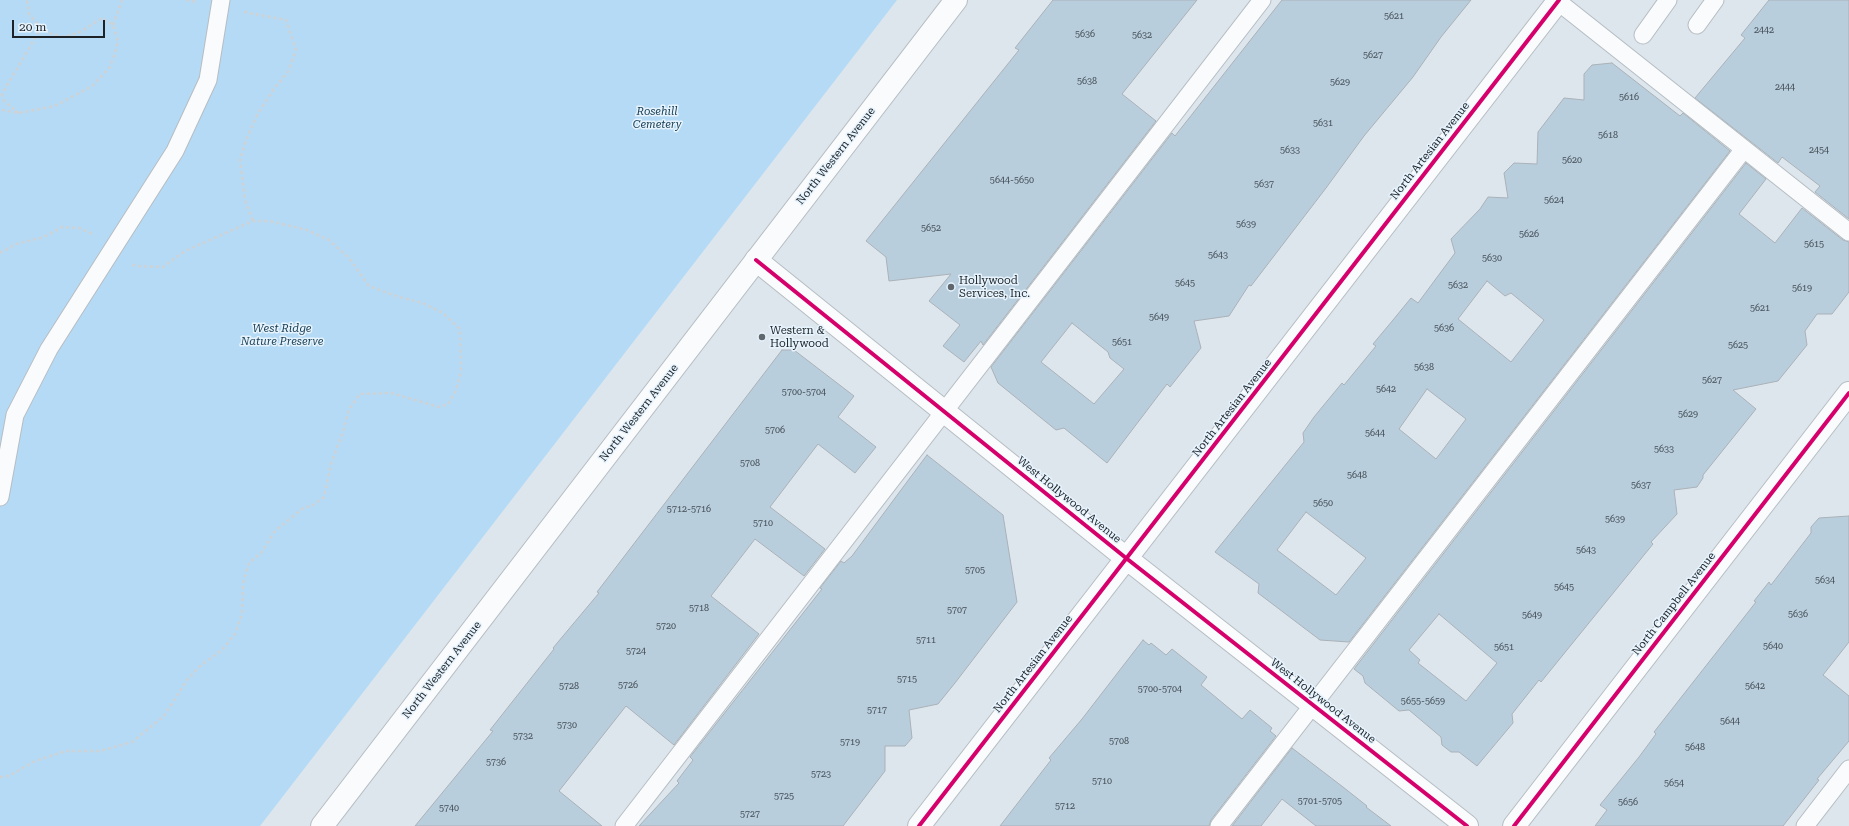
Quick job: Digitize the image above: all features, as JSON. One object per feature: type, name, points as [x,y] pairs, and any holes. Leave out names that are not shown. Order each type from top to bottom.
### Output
[{"type":"street","name":"North Western Avenue","points":[[322,826],[956,0]]},
{"type":"street","name":"North Artesian Avenue","points":[[919,826],[1558,0]]},
{"type":"street","name":"West Hollywood Avenue","points":[[756,260],[945,410],[1126,558],[1314,704],[1466,826]]},
{"type":"street","name":"North Campbell Avenue","points":[[1514,826],[1849,392]]},
{"type":"lane","points":[[624,826],[1262,0]]},
{"type":"lane","points":[[1558,0],[1849,232]]},
{"type":"lane","points":[[1644,35],[1668,0]]},
{"type":"lane","points":[[1697,25],[1715,0]]},
{"type":"lane","points":[[0,497],[15,416],[49,349],[175,151],[208,80],[221,3]]},
{"type":"lane","points":[[1219,826],[1744,149]]},
{"type":"lane","points":[[1805,826],[1849,769]]},
{"type":"path","points":[[27,0],[29,14],[41,28],[52,34],[64,37],[80,32],[102,18],[113,25]]},
{"type":"path","points":[[2,110],[19,113],[55,106],[92,86],[110,67],[115,53],[118,41],[113,25],[122,0]]},
{"type":"path","points":[[186,0],[221,3],[234,10],[286,20],[296,50],[288,72],[273,90],[256,115],[240,160],[245,200],[253,221]]},
{"type":"path","points":[[19,113],[4,101],[2,94],[41,28]]},
{"type":"path","points":[[0,253],[16,244],[44,237],[62,227],[79,228],[95,235],[112,251],[135,266],[163,267],[185,251],[253,221],[269,221],[307,230],[329,240],[350,258],[369,286],[399,297],[423,303],[443,313],[460,330],[461,371],[456,391],[448,404],[438,407],[391,393],[360,394],[349,409],[344,429],[331,464],[324,497],[313,505],[304,508],[274,531],[261,553],[249,563],[243,583],[242,614],[235,634],[222,650],[200,666],[187,680],[164,716],[132,742],[100,751],[66,751],[35,762],[9,776],[0,777]]},
{"type":"green space","name":"West Ridge Nature Preserve","points":[[0,0],[897,0],[260,826],[0,826]]},
{"type":"building","points":[[1053,0],[1197,0],[1122,94],[1156,121],[983,345],[981,341],[964,362],[943,346],[960,325],[929,301],[951,274],[889,281],[886,257],[866,241],[1019,50],[1015,48]]},
{"type":"building","points":[[1282,0],[1471,0],[1441,37],[1413,77],[1364,136],[1251,286],[1249,285],[1229,316],[1194,321],[1201,348],[1170,387],[1167,384],[1107,463],[1064,428],[1056,430],[998,383],[991,367],[1172,133],[1175,136]],"holes":[[[1072,323],[1108,352],[1110,358],[1124,369],[1094,404],[1041,362]]]},
{"type":"building","points":[[1769,0],[1849,0],[1849,219],[1815,192],[1820,186],[1782,157],[1778,163],[1695,98],[1745,38],[1741,35]]},
{"type":"building","points":[[1612,63],[1680,116],[1683,113],[1730,151],[1349,642],[1320,640],[1258,593],[1259,584],[1215,552],[1304,442],[1303,433],[1314,417],[1342,383],[1344,385],[1376,346],[1373,344],[1411,298],[1418,303],[1455,253],[1451,239],[1480,209],[1488,197],[1508,198],[1504,173],[1514,163],[1537,164],[1538,132],[1564,98],[1584,100],[1584,74],[1592,65]],"holes":[[[1487,281],[1505,296],[1511,293],[1544,320],[1511,362],[1458,319]],[[1427,389],[1466,419],[1436,459],[1399,429]],[[1306,512],[1366,558],[1336,595],[1277,550]]]},
{"type":"building","points":[[1746,163],[1766,179],[1739,214],[1775,243],[1802,208],[1843,240],[1849,242],[1849,292],[1832,314],[1817,314],[1805,331],[1807,345],[1778,381],[1733,390],[1756,409],[1703,475],[1703,478],[1697,487],[1674,490],[1677,514],[1651,542],[1653,544],[1541,682],[1539,680],[1512,714],[1513,723],[1477,766],[1459,752],[1451,752],[1442,745],[1441,737],[1409,710],[1399,711],[1365,683],[1363,676],[1354,669]],"holes":[[[1439,614],[1497,663],[1466,701],[1418,663],[1420,660],[1409,650]]]},
{"type":"building","points":[[782,350],[794,350],[854,396],[838,417],[876,447],[855,473],[818,444],[770,507],[825,549],[804,576],[755,539],[711,596],[759,634],[674,745],[626,706],[559,791],[602,826],[415,826],[493,731],[490,730],[554,649],[553,648],[599,593],[597,592]]},
{"type":"building","points":[[927,455],[1003,515],[1017,602],[955,683],[938,704],[909,710],[912,738],[905,746],[885,746],[885,771],[843,826],[639,826],[679,783],[677,781],[693,760],[690,757],[822,589],[820,588],[841,561],[844,563],[852,556]]},
{"type":"building","points":[[1849,516],[1849,642],[1823,675],[1849,696],[1849,741],[1817,779],[1819,780],[1783,826],[1595,826],[1607,810],[1600,805],[1639,757],[1656,734],[1654,732],[1756,602],[1754,601],[1769,582],[1771,585],[1811,533],[1811,527],[1819,518]]},
{"type":"building","points":[[1143,640],[1149,645],[1151,643],[1166,655],[1172,649],[1207,677],[1201,685],[1242,719],[1250,710],[1272,728],[1270,731],[1276,736],[1211,820],[1209,826],[1000,826],[1051,760],[1049,758],[1082,719]]},
{"type":"building","points":[[1292,748],[1391,826],[1316,826],[1282,799],[1261,826],[1232,826]]},
{"type":"cycle path","points":[[919,826],[1559,0]]},
{"type":"cycle path","points":[[756,260],[1126,558],[1467,826]]},
{"type":"cycle path","points":[[1514,826],[1849,393]]},
{"type":"place","name":"Hollywood Services, Inc.","points":[[951,287]]},
{"type":"place","name":"Western & Hollywood","points":[[762,337]]},
{"type":"park label","name":"Rosehill Cemetery","points":[[657,118]]}]
